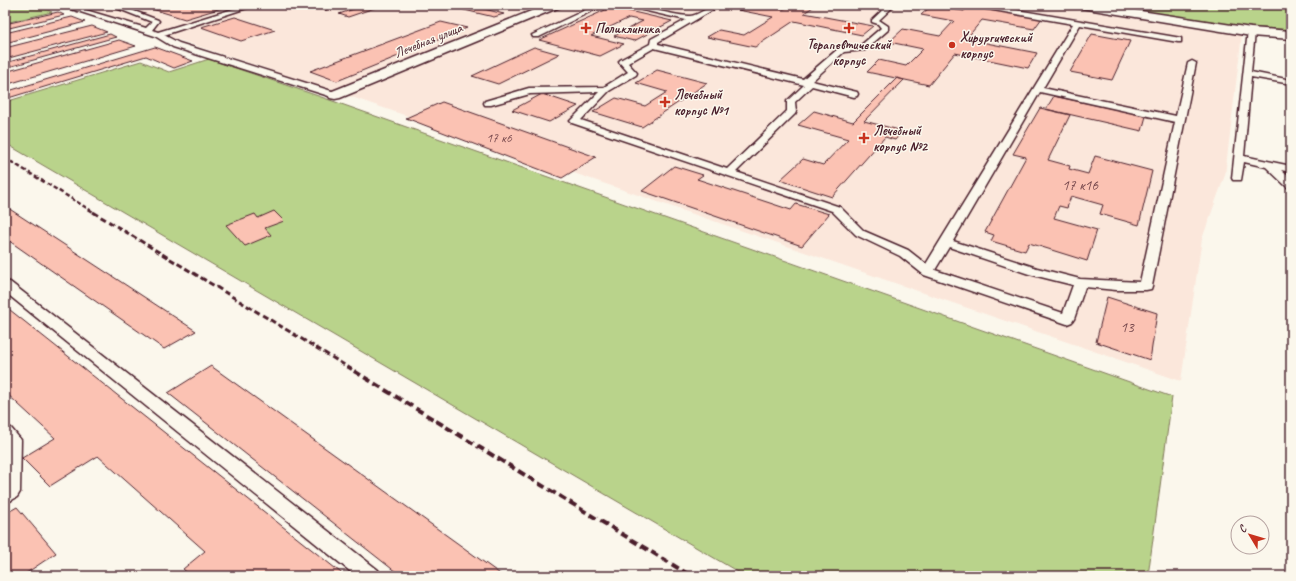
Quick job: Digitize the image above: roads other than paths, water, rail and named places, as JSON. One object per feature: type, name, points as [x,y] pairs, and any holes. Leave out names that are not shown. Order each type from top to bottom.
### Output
[{"type":"street","name":"Лечебная улица","points":[[335,95],[556,5]]},
{"type":"street","points":[[1081,5],[1251,32],[1291,35]]},
{"type":"lane","points":[[62,5],[147,30],[158,34],[176,45],[335,95]]},
{"type":"lane","points":[[112,5],[156,21],[147,30]]},
{"type":"lane","points":[[158,34],[252,5]]},
{"type":"lane","points":[[318,5],[326,7]]},
{"type":"lane","points":[[536,35],[601,5]]},
{"type":"lane","points":[[624,5],[692,19]]},
{"type":"lane","points":[[718,5],[654,41],[654,45],[623,62],[634,73],[606,90],[575,121],[836,209],[860,233],[904,253],[928,272],[1067,319],[1080,283]]},
{"type":"lane","points":[[729,173],[792,112],[791,102],[842,50],[857,50],[866,45],[885,28],[880,23],[874,21],[892,5]]},
{"type":"lane","points":[[976,5],[1178,40]]},
{"type":"lane","points":[[928,272],[1078,22]]},
{"type":"lane","points":[[1237,178],[1251,32]]},
{"type":"lane","points":[[1140,42],[1144,34]]},
{"type":"lane","points":[[654,45],[854,94]]},
{"type":"lane","points":[[945,242],[1033,270],[1080,283],[1116,286],[1146,286],[1192,63]]},
{"type":"lane","points":[[1247,74],[1291,82]]},
{"type":"lane","points":[[1038,89],[1180,120]]},
{"type":"lane","points":[[488,103],[529,91],[606,90]]},
{"type":"lane","points":[[1239,158],[1291,169]]},
{"type":"lane","points":[[1269,164],[1291,185]]},
{"type":"lane","points":[[5,285],[372,576]]},
{"type":"lane","points":[[5,432],[13,440],[11,492],[5,496]]},
{"type":"railway","points":[[5,158],[95,213]]},
{"type":"railway","points":[[93,212],[356,372]]},
{"type":"railway","points":[[354,371],[691,576]]},
{"type":"place","name":"Поликлиника","points":[[586,28]]},
{"type":"place","name":"Терапевтический корпус","points":[[849,28]]},
{"type":"place","name":"Хирургический корпус","points":[[952,45]]},
{"type":"place","name":"Лечебный корпус №1","points":[[665,102]]},
{"type":"place","name":"Лечебный корпус №2","points":[[864,138]]}]
